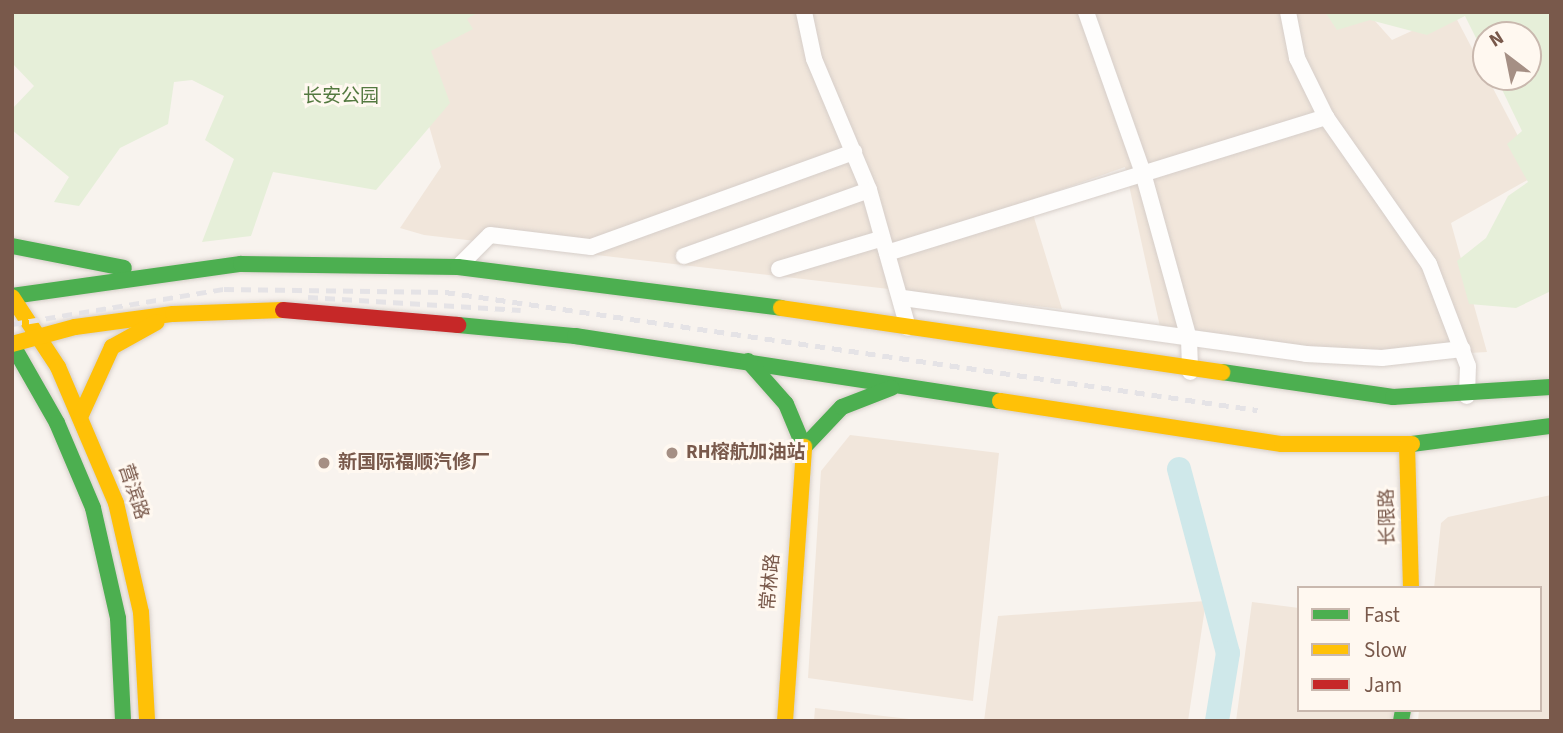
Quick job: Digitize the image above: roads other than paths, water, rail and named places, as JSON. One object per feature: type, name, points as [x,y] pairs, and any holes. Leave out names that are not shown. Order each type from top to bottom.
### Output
[{"type":"main road","points":[[12,246],[161,273]]},
{"type":"main road","points":[[12,296],[161,273],[290,261],[458,267],[908,328],[1190,372],[1392,397],[1466,396],[1551,387]]},
{"type":"main road","name":"营滨路","points":[[12,296],[39,336],[81,415],[116,503],[136,580],[147,721]]},
{"type":"main road","points":[[123,721],[118,618],[93,508],[57,424],[12,344],[39,336],[173,314],[291,310],[421,317],[748,361],[1282,444],[1407,445],[1551,425]]},
{"type":"main road","points":[[81,415],[112,348],[173,314]]},
{"type":"main road","points":[[748,361],[786,404],[804,447],[842,407],[902,386]]},
{"type":"main road","name":"长限路","points":[[1407,445],[1411,586]]},
{"type":"main road","name":"常林路","points":[[785,721],[804,447]]},
{"type":"street","points":[[804,12],[814,59],[869,190],[883,246],[903,298],[908,328]]},
{"type":"street","points":[[1086,12],[1143,173],[1189,339],[1190,372]]},
{"type":"street","points":[[1287,12],[1297,58],[1325,117],[1429,264],[1462,349],[1466,396]]},
{"type":"street","points":[[779,269],[883,246],[1143,173],[1325,117]]},
{"type":"street","points":[[458,267],[490,235],[591,247],[853,152]]},
{"type":"street","points":[[684,256],[869,190]]},
{"type":"street","points":[[903,298],[1189,339],[1359,358],[1462,349]]},
{"type":"waterway","points":[[1179,469],[1228,653],[1217,721]]},
{"type":"railway","points":[[12,324],[224,289],[445,292],[1257,410]]},
{"type":"railway","points":[[308,297],[521,310]]},
{"type":"place","name":"RH榕航加油站","points":[[672,453]]},
{"type":"place","name":"新国际福顺汽修厂","points":[[324,463]]},
{"type":"park label","name":"长安公园","points":[[341,97]]}]
